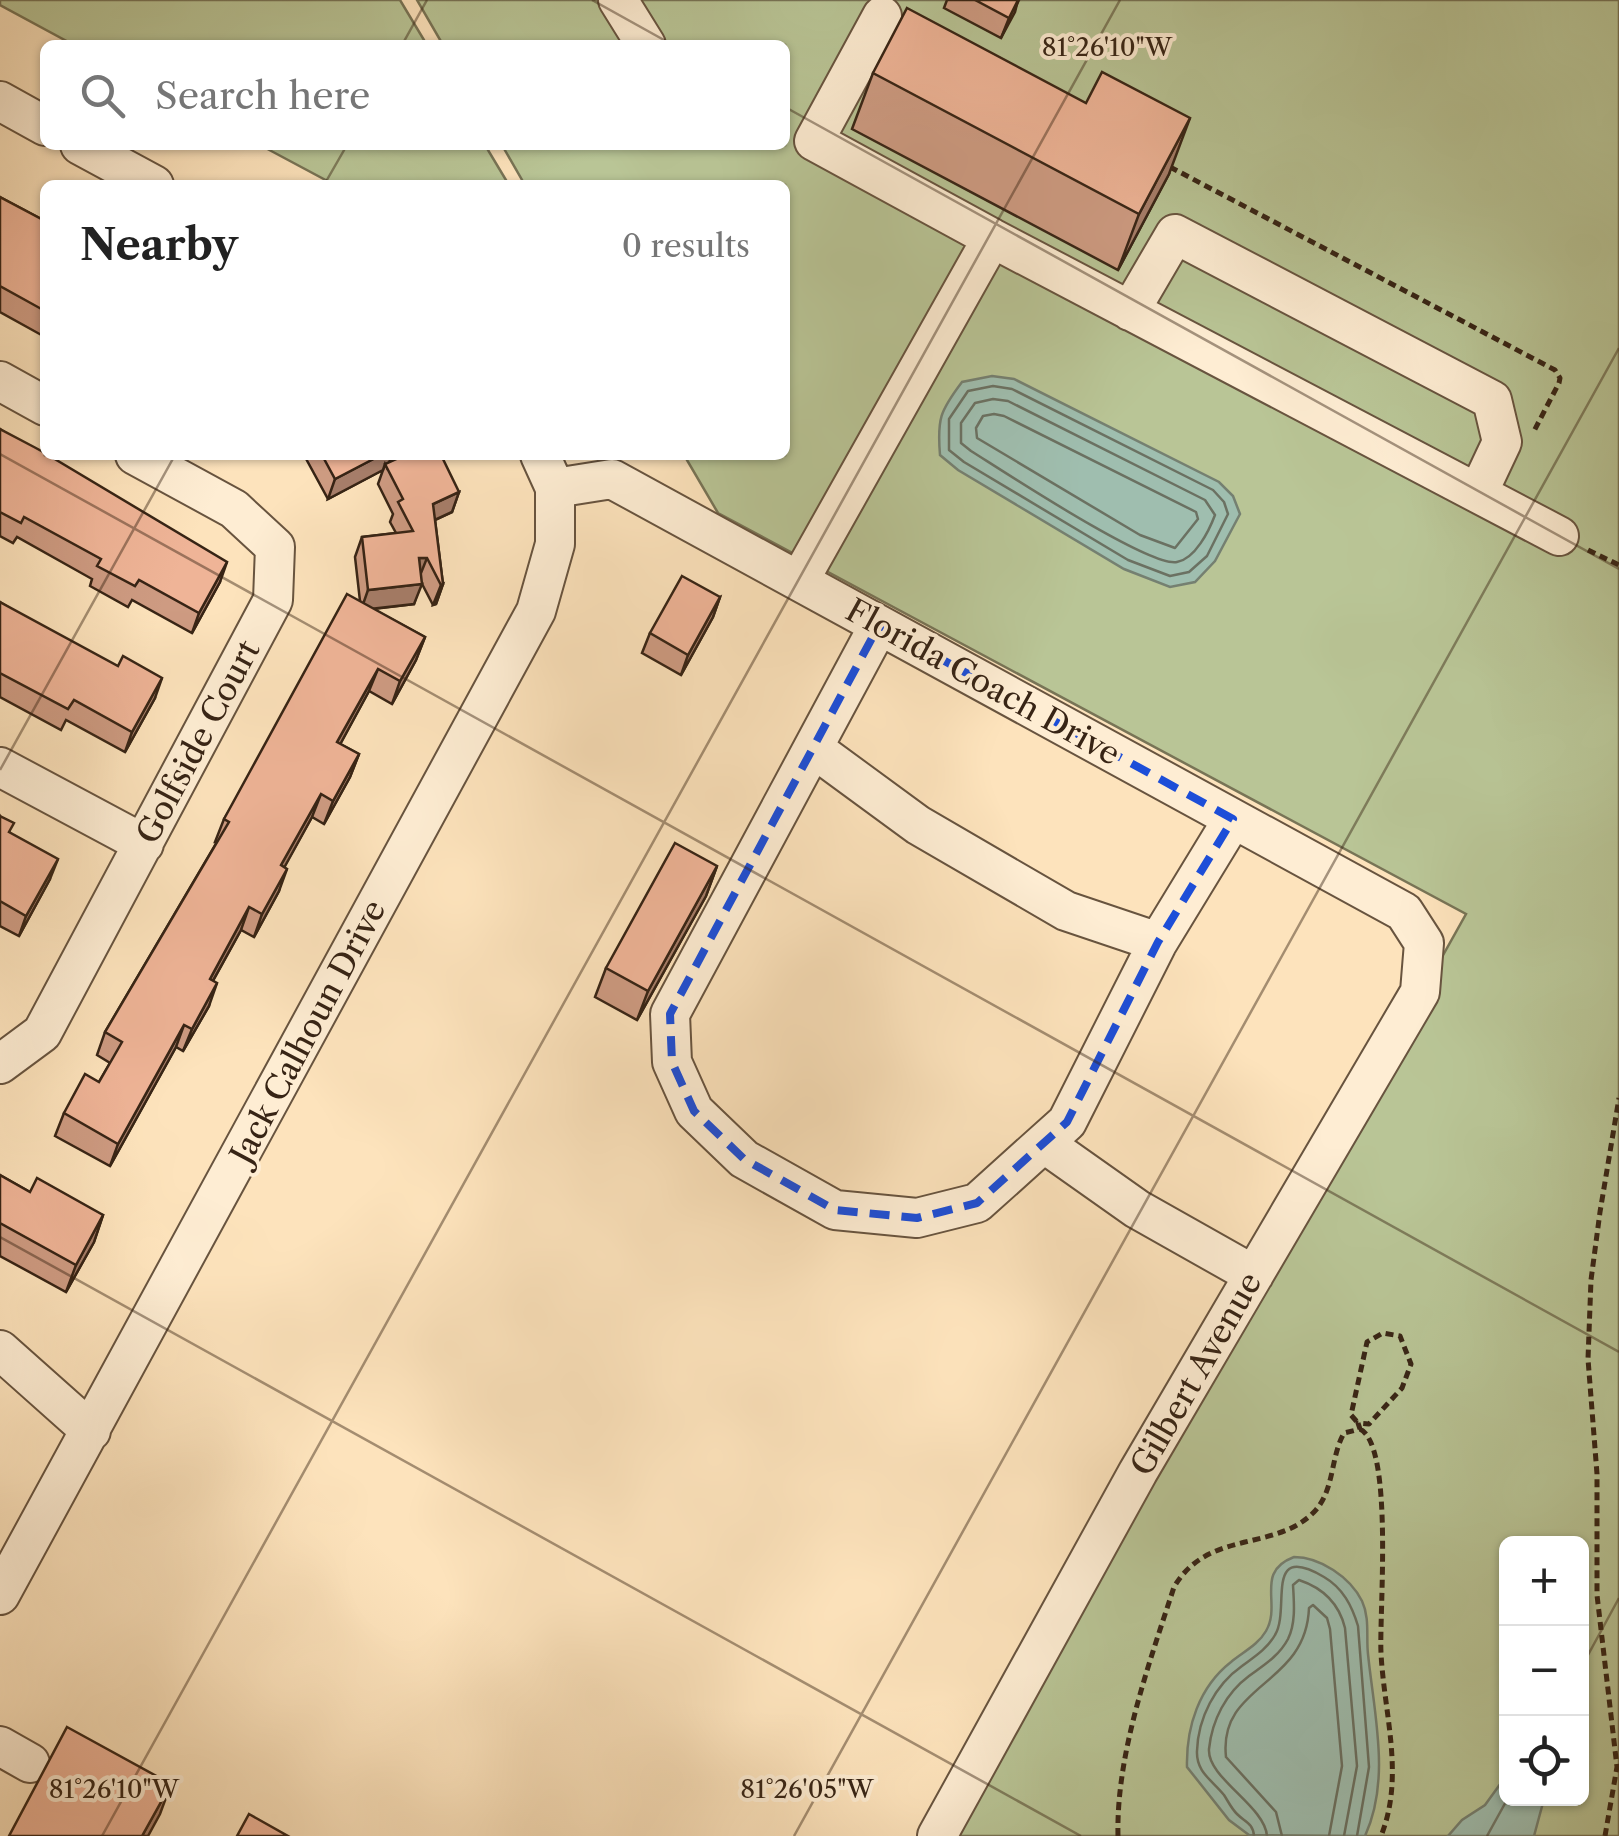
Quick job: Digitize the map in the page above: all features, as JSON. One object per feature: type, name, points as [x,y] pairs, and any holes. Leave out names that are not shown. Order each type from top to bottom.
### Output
[{"type":"street","points":[[618,0],[643,40]]},
{"type":"street","points":[[882,16],[800,133],[1559,536]]},
{"type":"street","points":[[0,102],[40,123]]},
{"type":"street","points":[[89,150],[145,180]]},
{"type":"street","points":[[1130,311],[1175,234],[1492,400],[1502,442],[1478,493]]},
{"type":"street","points":[[799,582],[992,238]]},
{"type":"street","points":[[0,381],[40,403]]},
{"type":"street","name":"Golfside Court","points":[[0,1064],[42,1032],[273,600],[276,547],[234,509],[144,460]]},
{"type":"street","name":"Florida Coach Drive","points":[[548,472],[612,479],[1404,912]]},
{"type":"street","name":"Jack Calhoun Drive","points":[[0,1595],[536,611],[555,544],[548,472]]},
{"type":"street","points":[[879,625],[670,1014],[672,1062],[694,1112],[744,1159],[836,1210],[917,1218],[977,1203],[1045,1144],[1067,1122],[1158,942],[1233,819]]},
{"type":"street","points":[[813,748],[918,825],[1066,911],[1158,942]]},
{"type":"street","points":[[0,767],[144,844]]},
{"type":"street","name":"Gilbert Avenue","points":[[937,1836],[1138,1472],[1420,992],[1424,942],[1404,912]]},
{"type":"street","points":[[1045,1144],[1137,1209],[1254,1275]]},
{"type":"street","points":[[0,1350],[91,1431]]},
{"type":"path","points":[[1604,1836],[1618,1768],[1598,1595],[1597,1474],[1588,1360],[1600,1212],[1619,1098]]},
{"type":"path","points":[[1118,1836],[1118,1804],[1143,1683],[1174,1586],[1183,1572],[1214,1550],[1303,1522],[1323,1500],[1344,1433],[1359,1426],[1369,1424],[1402,1388],[1411,1364],[1400,1336],[1383,1332],[1367,1342],[1350,1415],[1359,1426],[1372,1440],[1383,1538],[1381,1652],[1392,1764],[1390,1804],[1381,1836]]},
{"type":"highlighted area","points":[[879,625],[1233,819],[1158,942],[1067,1122],[977,1203],[917,1218],[835,1210],[744,1159],[694,1111],[672,1062],[670,1014]]},
{"type":"green space","points":[[0,0],[400,0],[424,40],[65,40],[0,5]]},
{"type":"green space","points":[[417,0],[1619,0],[1619,1836],[951,1836],[1466,914],[718,513],[687,460],[790,460],[790,180],[522,180],[505,150],[790,150],[790,40],[440,40]]},
{"type":"green space","points":[[269,150],[488,150],[506,180],[326,180]]},
{"type":"water","points":[[992,376],[1014,379],[1219,482],[1233,496],[1240,514],[1215,561],[1195,582],[1170,587],[1124,569],[958,470],[940,455],[942,416],[962,382]]},
{"type":"water","points":[[1294,1557],[1314,1560],[1333,1570],[1357,1592],[1364,1607],[1379,1769],[1373,1814],[1365,1836],[1249,1835],[1229,1820],[1187,1767],[1192,1723],[1203,1696],[1220,1672],[1266,1631],[1275,1571]]},
{"type":"water","points":[[1499,1786],[1499,1806],[1542,1806],[1534,1836],[1448,1836],[1462,1820],[1485,1805]]},
{"type":"building","points":[[975,0],[1018,0],[1009,18]]},
{"type":"building","points":[[907,8],[1086,103],[1102,72],[1190,118],[1139,214],[873,73]]},
{"type":"building","points":[[0,197],[40,218],[40,308],[0,286]]},
{"type":"building","points":[[0,429],[40,450],[40,460],[56,460],[227,562],[199,613],[139,580],[135,586],[97,566],[101,559],[24,517],[21,523],[0,512]]},
{"type":"building","points":[[325,460],[371,460],[335,479]]},
{"type":"building","points":[[394,460],[443,460],[459,492],[433,504],[441,585],[427,558],[419,558],[422,584],[368,590],[362,537],[413,531],[398,502],[403,499],[385,464]]},
{"type":"building","points":[[682,576],[720,597],[688,655],[650,633]]},
{"type":"building","points":[[347,594],[425,637],[400,681],[378,669],[337,742],[359,754],[333,801],[321,794],[281,865],[287,869],[262,914],[249,907],[210,979],[217,983],[192,1029],[184,1025],[118,1144],[64,1113],[85,1074],[99,1082],[122,1042],[105,1032],[229,822],[224,819]]},
{"type":"building","points":[[0,602],[118,666],[123,656],[162,678],[132,732],[74,700],[68,709],[0,673]]},
{"type":"building","points":[[0,816],[14,823],[9,832],[58,859],[26,916],[0,901]]},
{"type":"building","points":[[675,843],[717,866],[648,991],[606,968]]},
{"type":"building","points":[[0,1175],[30,1192],[37,1178],[103,1215],[76,1265],[0,1223]]},
{"type":"building","points":[[67,1727],[171,1784],[142,1836],[9,1836]]},
{"type":"building","points":[[249,1814],[288,1836],[237,1836]]}]
